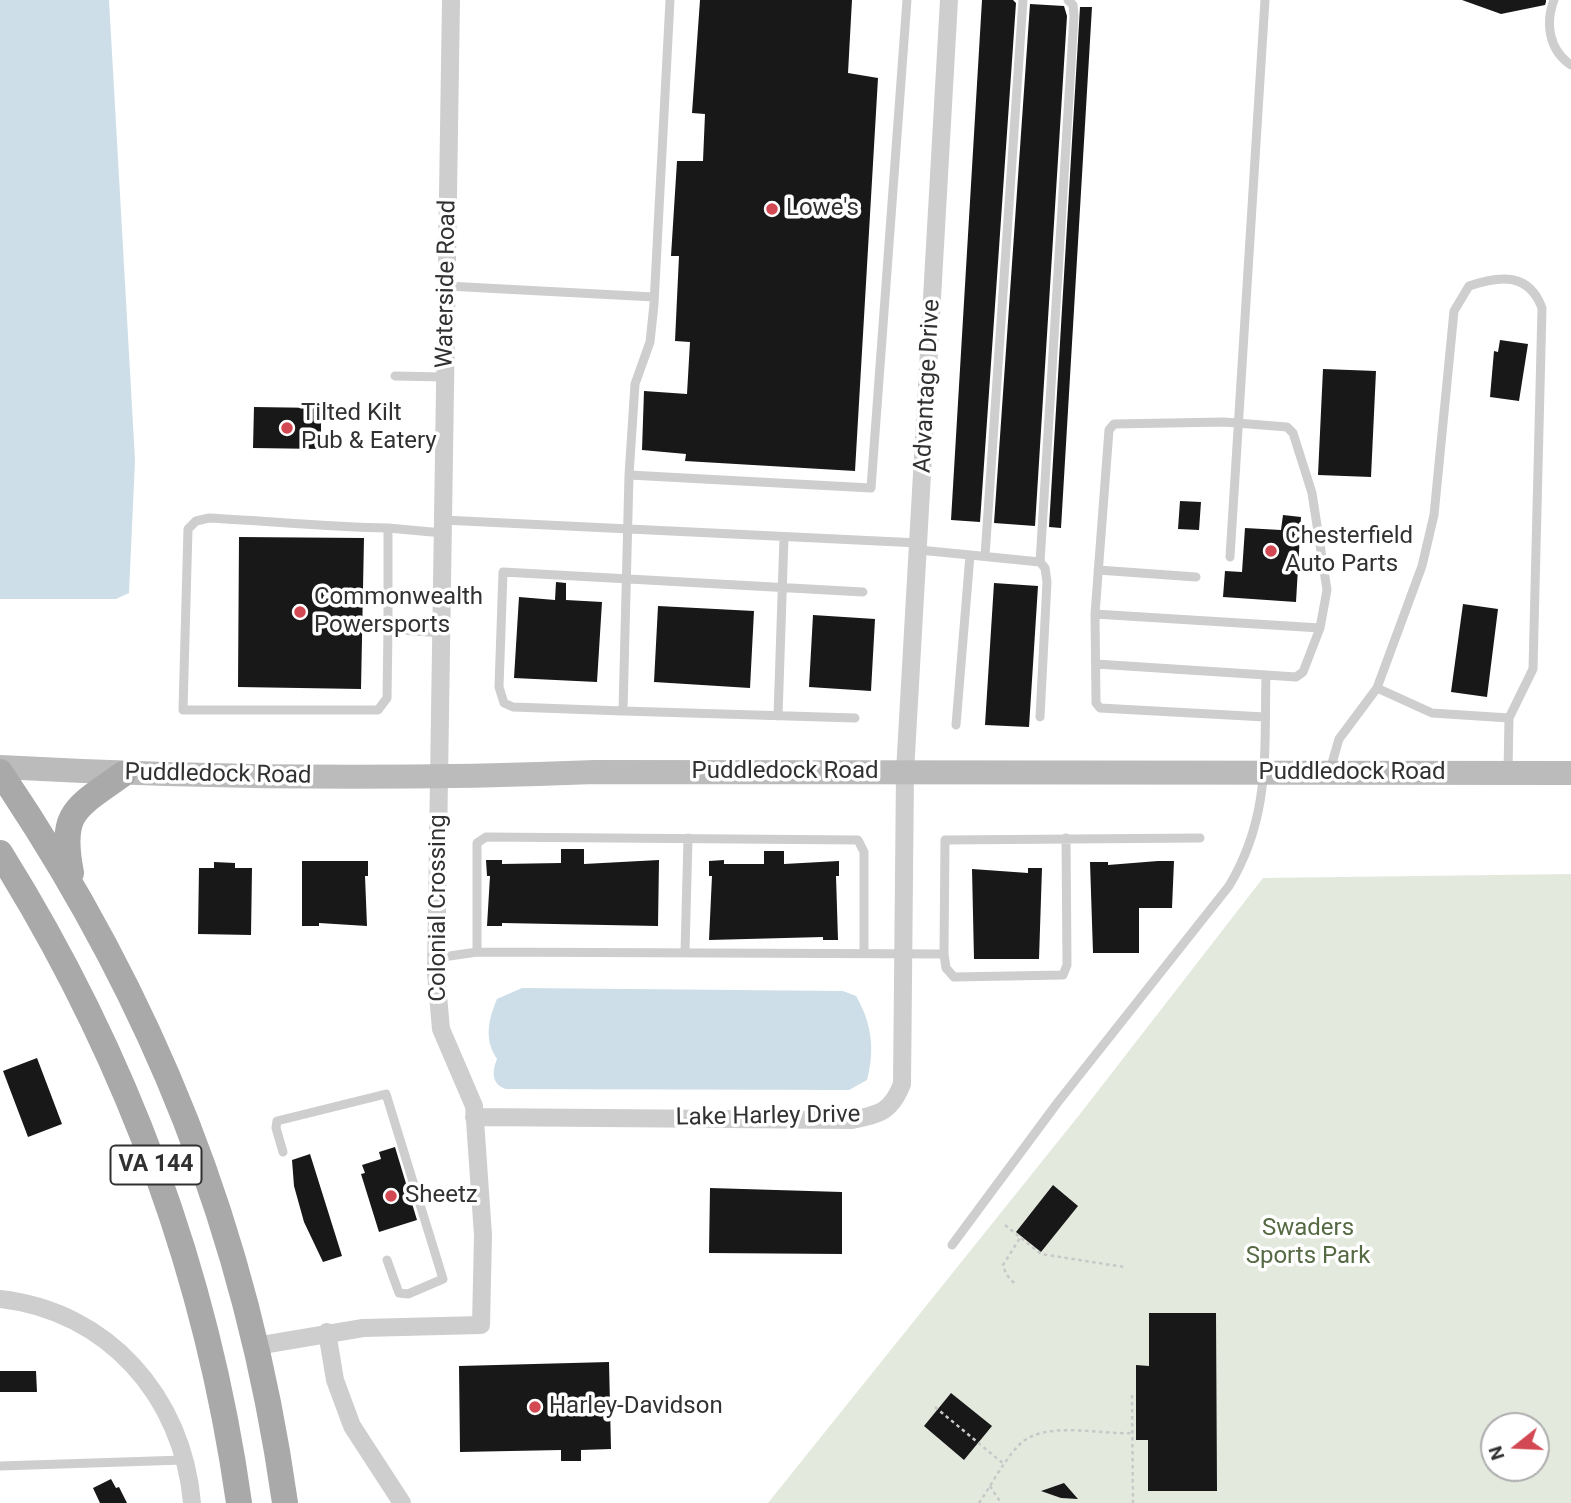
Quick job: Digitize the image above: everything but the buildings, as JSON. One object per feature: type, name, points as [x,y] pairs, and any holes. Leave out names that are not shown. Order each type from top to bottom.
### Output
[{"type":"main road","name":"Puddledock Road","points":[[0,770],[440,778],[595,772],[1571,773]]},
{"type":"main road","name":"VA 144","points":[[0,770],[73,885],[139,1008],[180,1102],[229,1241],[256,1346],[285,1503]]},
{"type":"main road","points":[[73,885],[66,849],[66,831],[72,815],[82,804],[123,774]]},
{"type":"main road","name":"VA 144","points":[[0,853],[61,955],[97,1025],[154,1160],[201,1308],[230,1445],[239,1503]]},
{"type":"street","name":"Waterside Road","points":[[440,778],[451,0]]},
{"type":"street","name":"Advantage Drive","points":[[905,772],[949,0]]},
{"type":"street","name":"Lake Harley Drive","points":[[474,1117],[852,1120],[879,1114],[895,1102],[902,1084],[905,772]]},
{"type":"street","name":"Colonial Crossing","points":[[327,1332],[363,1328],[481,1325],[483,1235],[474,1106],[441,1029],[436,958],[440,778]]},
{"type":"street","points":[[0,1298],[39,1306],[67,1316],[116,1347],[138,1367],[159,1396],[177,1433],[186,1460],[192,1503]]},
{"type":"street","points":[[256,1346],[327,1332],[335,1380],[352,1426],[402,1503]]},
{"type":"lane","points":[[623,711],[629,475],[635,384],[650,342],[670,0]]},
{"type":"lane","points":[[629,475],[871,488],[907,0]]},
{"type":"lane","points":[[985,556],[1023,0]]},
{"type":"lane","points":[[1040,717],[1047,582],[1045,568],[1040,562],[1074,16],[1073,5],[1068,0]]},
{"type":"lane","points":[[1230,557],[1265,0]]},
{"type":"lane","points":[[1555,0],[1549,14],[1549,33],[1561,59],[1571,65]]},
{"type":"lane","points":[[1329,773],[1339,738],[1377,688],[1422,566],[1434,514],[1454,311],[1469,286],[1484,281],[1518,280],[1535,290],[1542,309],[1533,669],[1509,718],[1508,773]]},
{"type":"lane","points":[[447,286],[654,297]]},
{"type":"lane","points":[[395,376],[445,377]]},
{"type":"lane","points":[[1096,664],[1296,677],[1303,672],[1320,628],[1327,590],[1312,493],[1293,433],[1287,427],[1238,423],[1114,424],[1109,430],[1105,469],[1095,614],[1096,703],[1100,708],[1265,717]]},
{"type":"lane","points":[[388,528],[387,698],[378,710],[183,710],[188,529],[196,521],[274,521],[319,526],[388,528],[443,526],[629,529],[919,547],[1040,562]]},
{"type":"lane","points":[[778,716],[784,537]]},
{"type":"lane","points":[[956,725],[970,555]]},
{"type":"lane","points":[[1098,570],[1196,577]]},
{"type":"lane","points":[[855,719],[513,707],[504,703],[499,687],[503,572],[863,592]]},
{"type":"lane","points":[[1095,614],[1320,628]]},
{"type":"lane","points":[[388,629],[442,633]]},
{"type":"lane","points":[[952,1245],[1058,1102],[1229,886],[1245,858],[1256,827],[1264,773],[1266,675]]},
{"type":"lane","points":[[1377,688],[1432,713],[1509,718]]},
{"type":"lane","points":[[477,952],[477,843],[480,839],[688,838],[858,840],[864,852],[864,953]]},
{"type":"lane","points":[[685,952],[688,838]]},
{"type":"lane","points":[[1066,838],[1067,971],[1063,975],[954,977],[946,968],[944,954],[945,840],[1066,838],[1200,838]]},
{"type":"lane","points":[[436,958],[477,952],[944,954]]},
{"type":"lane","points":[[283,1152],[276,1128],[280,1120],[305,1117],[383,1093],[388,1096],[443,1279],[408,1294],[399,1293],[387,1260]]},
{"type":"lane","points":[[0,1466],[10,1463],[186,1460]]},
{"type":"path","points":[[1005,1225],[1041,1254],[1124,1266]]},
{"type":"path","points":[[1014,1283],[1003,1265],[1020,1238]]},
{"type":"path","points":[[1132,1395],[1133,1503]]},
{"type":"path","points":[[935,1407],[1005,1465]]},
{"type":"path","points":[[979,1503],[1020,1444],[1047,1431],[1133,1433]]},
{"type":"path","points":[[990,1486],[1001,1503]]},
{"type":"green space","name":"Swaders Sports Park","points":[[1571,874],[1571,1503],[768,1503],[1080,1114],[1263,878]]},
{"type":"shaded area","points":[[0,0],[109,0],[135,460],[129,593],[116,599],[0,599]]},
{"type":"shaded area","points":[[522,988],[843,991],[856,996],[869,1027],[871,1058],[867,1080],[849,1090],[506,1089],[498,1084],[494,1077],[497,1059],[489,1037],[491,1015],[497,999]]},
{"type":"place","name":"Lowe's","points":[[772,209]]},
{"type":"place","name":"Tilted Kilt Pub & Eatery","points":[[287,428]]},
{"type":"place","name":"Chesterfield Auto Parts","points":[[1271,551]]},
{"type":"place","name":"Commonwealth Powersports","points":[[300,612]]},
{"type":"place","name":"Sheetz","points":[[391,1196]]},
{"type":"place","name":"Harley-Davidson","points":[[535,1407]]}]
